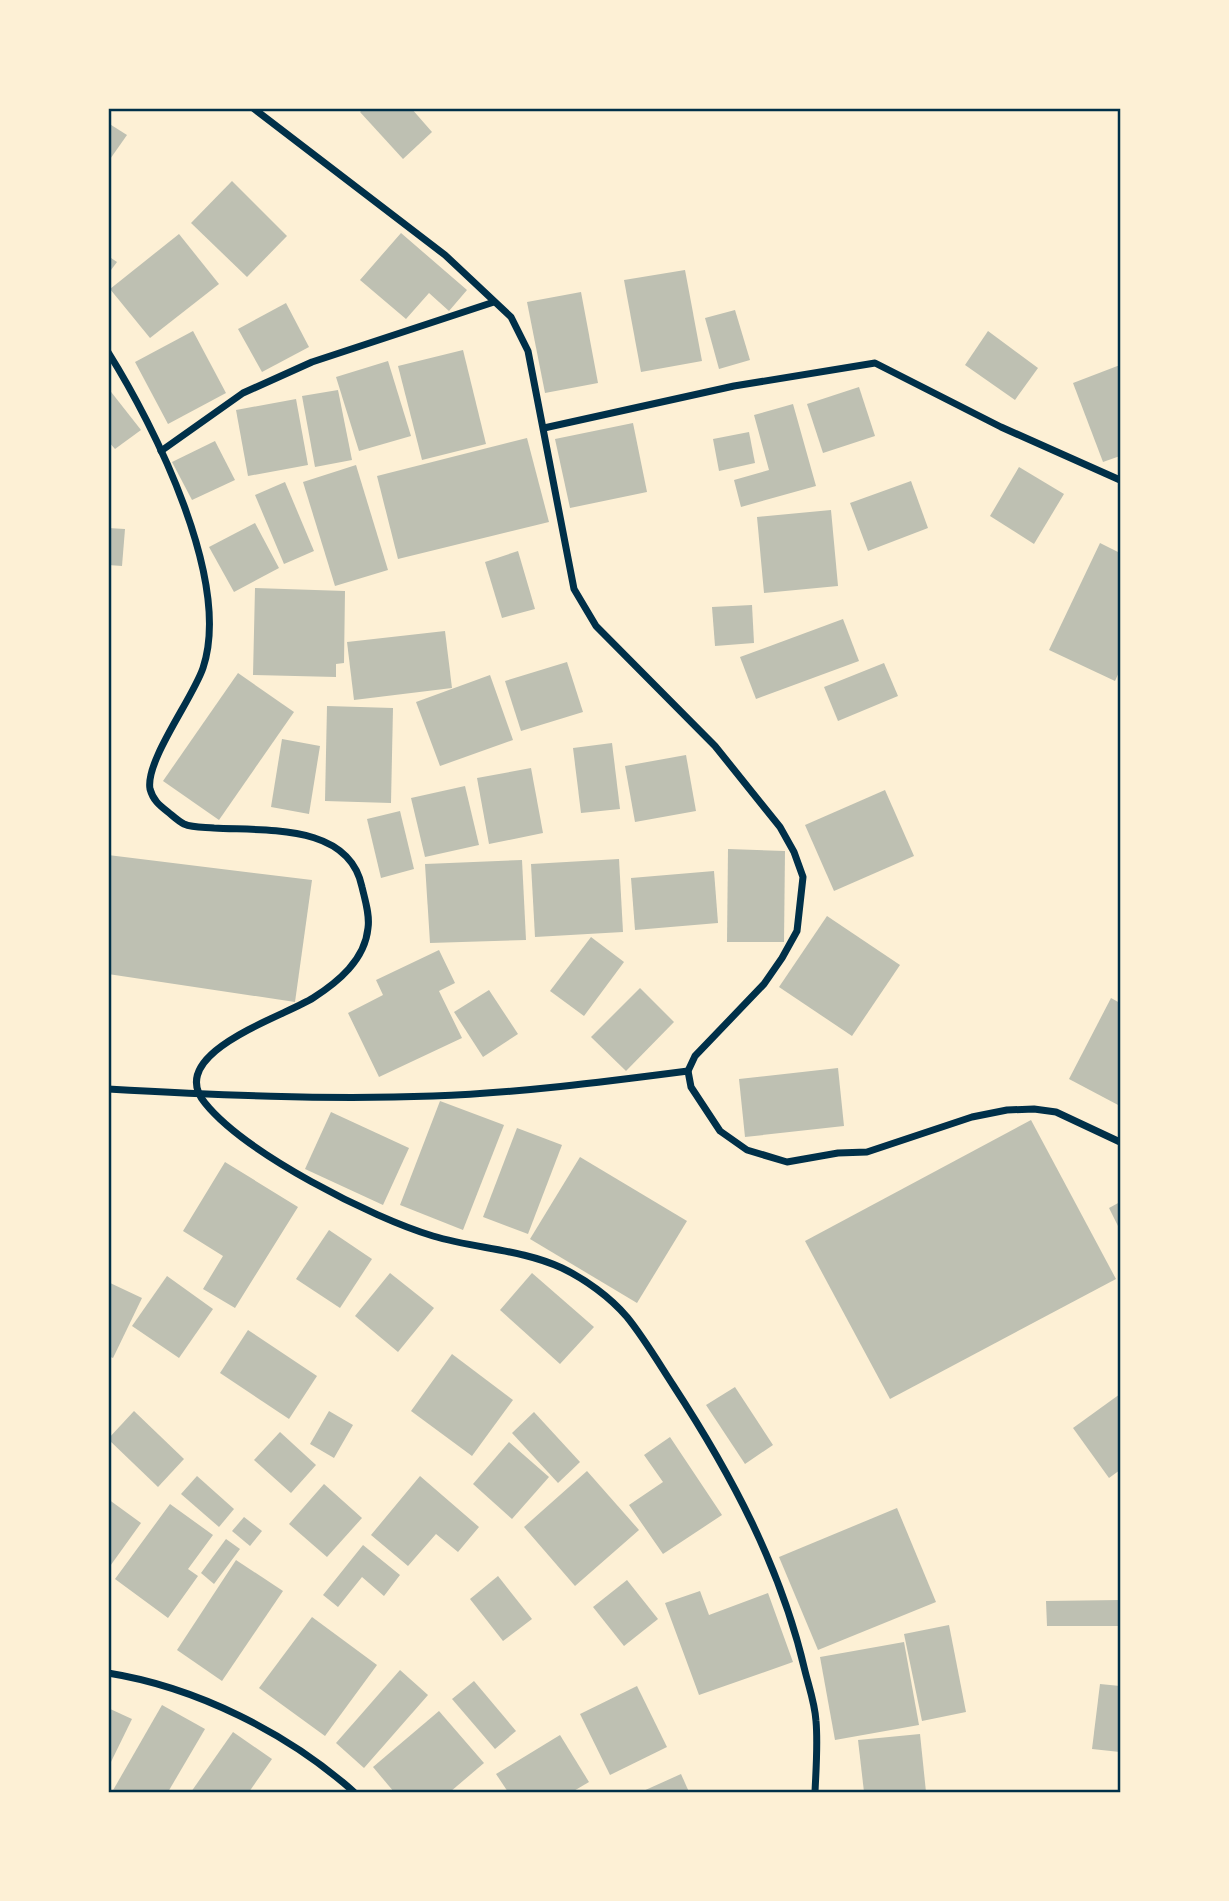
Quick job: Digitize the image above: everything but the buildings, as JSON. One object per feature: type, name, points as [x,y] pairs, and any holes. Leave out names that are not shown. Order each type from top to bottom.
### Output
[{"type":"street","points":[[253,108],[445,255],[511,317],[521,333],[544,428],[556,505],[574,589],[583,608],[596,626],[715,746],[780,827],[794,852],[803,877],[797,931],[764,984],[695,1056],[688,1072],[691,1087],[720,1131],[747,1150],[787,1162],[838,1153],[867,1152],[972,1116],[1007,1110],[1056,1112],[1121,1142]]},
{"type":"street","points":[[161,451],[243,393],[312,362],[494,302]]},
{"type":"street","points":[[108,352],[161,451],[200,558],[210,621],[202,671],[156,761],[148,783],[155,803],[187,826],[291,833],[322,839],[349,857],[360,877],[368,928],[352,966],[336,981],[294,1009],[256,1026],[212,1053],[198,1071],[194,1083],[199,1094],[207,1106],[262,1151],[338,1196],[372,1213],[436,1238],[534,1258],[565,1270],[611,1301],[627,1317],[702,1430],[758,1533],[782,1590],[797,1638],[816,1718],[816,1793]]},
{"type":"street","points":[[544,428],[734,386],[875,363],[1001,427],[1121,480]]},
{"type":"street","points":[[108,1089],[199,1094],[433,1096],[578,1085],[688,1072]]},
{"type":"street","points":[[108,1673],[186,1695],[239,1716],[290,1743],[354,1793]]}]
